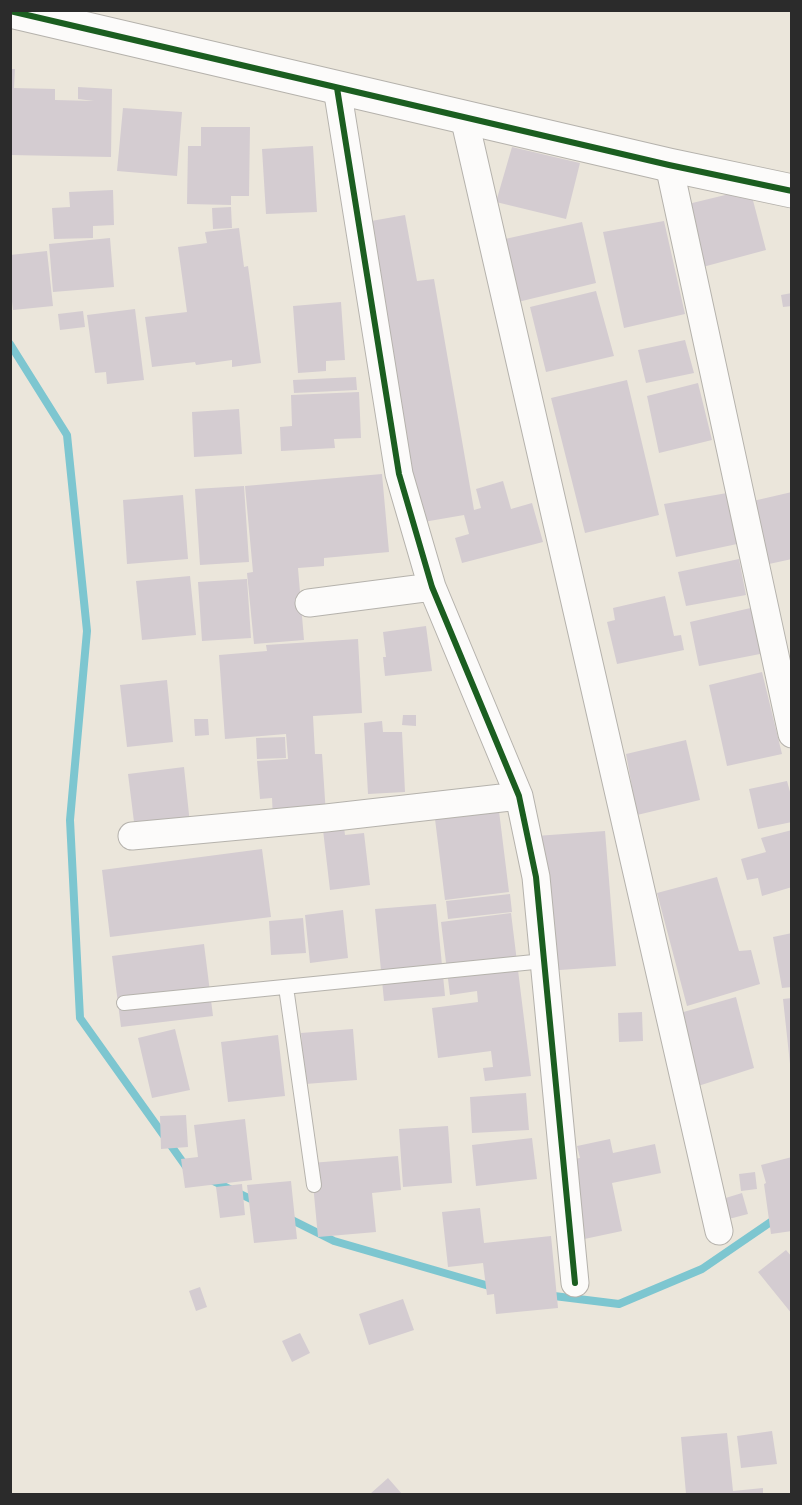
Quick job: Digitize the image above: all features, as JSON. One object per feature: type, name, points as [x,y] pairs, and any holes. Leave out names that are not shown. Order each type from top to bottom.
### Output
[{"type":"street","points":[[10,11],[669,165],[792,190]]},
{"type":"street","points":[[337,88],[399,474],[432,587],[519,796],[536,877],[575,1283]]},
{"type":"street","points":[[464,117],[719,1231]]},
{"type":"street","points":[[669,165],[792,734]]},
{"type":"street","points":[[309,603],[432,587]]},
{"type":"street","points":[[132,836],[326,818],[519,796]]},
{"type":"lane","points":[[124,1003],[544,961]]},
{"type":"lane","points":[[286,987],[314,1185]]},
{"type":"building","points":[[10,69],[15,69],[14,88],[55,89],[55,100],[94,101],[78,99],[78,87],[112,89],[111,157],[10,155]]},
{"type":"building","points":[[123,108],[182,112],[177,176],[117,171]]},
{"type":"building","points":[[201,127],[250,127],[249,196],[231,196],[231,205],[187,204],[188,146],[201,146]]},
{"type":"building","points":[[313,146],[317,212],[266,214],[262,149]]},
{"type":"building","points":[[512,147],[580,163],[566,219],[496,202]]},
{"type":"building","points":[[750,189],[766,250],[699,268],[684,205]]},
{"type":"building","points":[[113,190],[114,225],[93,226],[93,238],[54,239],[52,208],[70,207],[69,192]]},
{"type":"building","points":[[231,207],[232,228],[213,229],[212,208]]},
{"type":"building","points":[[405,215],[417,281],[434,279],[474,510],[481,508],[476,489],[503,481],[511,509],[532,503],[543,542],[462,563],[455,538],[469,534],[464,515],[412,524],[360,223]]},
{"type":"building","points":[[664,221],[685,314],[624,328],[603,232]]},
{"type":"building","points":[[582,222],[596,283],[518,302],[505,239]]},
{"type":"building","points":[[239,228],[244,267],[248,266],[261,363],[232,367],[232,360],[196,365],[195,362],[152,367],[145,317],[187,312],[178,247],[207,243],[205,232]]},
{"type":"building","points":[[110,238],[114,287],[53,292],[49,244]]},
{"type":"building","points":[[47,251],[53,306],[13,310],[10,255]]},
{"type":"building","points":[[596,291],[614,356],[546,372],[530,307]]},
{"type":"building","points":[[792,293],[792,306],[783,307],[781,295]]},
{"type":"building","points":[[341,302],[345,360],[326,361],[326,371],[298,373],[293,306]]},
{"type":"building","points":[[135,309],[144,380],[107,384],[106,372],[95,373],[87,315]]},
{"type":"building","points":[[83,311],[85,327],[60,330],[58,314]]},
{"type":"building","points":[[685,340],[694,373],[646,383],[638,350]]},
{"type":"building","points":[[356,377],[357,390],[294,393],[293,380]]},
{"type":"building","points":[[627,380],[659,515],[585,533],[551,398]]},
{"type":"building","points":[[698,383],[712,440],[659,453],[647,396]]},
{"type":"building","points":[[359,392],[361,438],[334,439],[335,448],[281,451],[280,427],[292,426],[291,395]]},
{"type":"building","points":[[239,409],[242,454],[194,457],[192,412]]},
{"type":"building","points":[[382,474],[389,552],[324,558],[324,566],[298,568],[304,640],[254,644],[247,573],[253,572],[245,486]]},
{"type":"building","points":[[244,486],[249,562],[200,565],[195,489]]},
{"type":"building","points":[[792,492],[792,559],[769,564],[753,501]]},
{"type":"building","points":[[727,493],[737,544],[676,557],[664,504]]},
{"type":"building","points":[[183,495],[188,559],[127,564],[123,500]]},
{"type":"building","points":[[739,559],[746,595],[686,606],[678,572]]},
{"type":"building","points":[[190,576],[196,635],[142,640],[136,581]]},
{"type":"building","points":[[247,579],[251,638],[202,641],[198,582]]},
{"type":"building","points":[[665,596],[674,636],[681,635],[684,650],[617,664],[607,622],[615,620],[613,608]]},
{"type":"building","points":[[755,607],[765,653],[699,666],[690,622]]},
{"type":"building","points":[[426,626],[432,671],[385,676],[383,657],[386,657],[383,632]]},
{"type":"building","points":[[358,639],[362,713],[313,716],[315,754],[322,754],[326,815],[273,819],[272,798],[260,799],[257,761],[288,759],[286,734],[225,739],[219,655],[267,651],[266,645]]},
{"type":"building","points":[[762,672],[782,754],[727,766],[709,685]]},
{"type":"building","points":[[167,680],[173,742],[127,747],[120,685]]},
{"type":"building","points":[[403,715],[416,715],[416,726],[402,725]]},
{"type":"building","points":[[194,719],[208,719],[209,735],[195,736]]},
{"type":"building","points":[[382,721],[383,732],[402,732],[405,792],[368,794],[364,723]]},
{"type":"building","points":[[285,737],[286,758],[257,759],[256,738]]},
{"type":"building","points":[[686,740],[700,800],[637,815],[626,754]]},
{"type":"building","points":[[184,767],[190,824],[135,830],[128,774]]},
{"type":"building","points":[[787,781],[792,799],[792,822],[758,829],[749,789]]},
{"type":"building","points":[[498,803],[509,892],[445,900],[434,811]]},
{"type":"building","points":[[344,827],[345,835],[364,833],[370,885],[330,890],[323,830]]},
{"type":"building","points":[[792,830],[792,887],[762,896],[758,878],[747,880],[741,859],[766,852],[761,838]]},
{"type":"building","points":[[605,831],[616,966],[546,971],[536,836]]},
{"type":"building","points":[[262,849],[271,917],[110,937],[102,870]]},
{"type":"building","points":[[717,877],[739,951],[751,950],[760,984],[687,1006],[657,893]]},
{"type":"building","points":[[510,894],[512,912],[448,919],[446,901]]},
{"type":"building","points":[[436,904],[445,996],[384,1001],[375,909]]},
{"type":"building","points":[[343,910],[348,958],[310,963],[305,915]]},
{"type":"building","points":[[511,913],[531,1076],[485,1081],[483,1068],[493,1067],[491,1051],[438,1058],[432,1008],[478,1002],[477,991],[450,995],[441,922]]},
{"type":"building","points":[[303,918],[306,953],[271,955],[269,921]]},
{"type":"building","points":[[792,933],[792,987],[782,988],[773,937]]},
{"type":"building","points":[[204,944],[213,1016],[121,1027],[112,956]]},
{"type":"building","points":[[736,997],[754,1068],[695,1087],[680,1013]]},
{"type":"building","points":[[792,998],[792,1064],[790,1064],[783,999]]},
{"type":"building","points":[[642,1012],[643,1041],[619,1042],[618,1013]]},
{"type":"building","points":[[175,1029],[190,1090],[152,1098],[138,1038]]},
{"type":"building","points":[[353,1029],[357,1080],[305,1084],[301,1033]]},
{"type":"building","points":[[278,1035],[285,1096],[228,1102],[221,1042]]},
{"type":"building","points":[[526,1093],[529,1130],[472,1133],[470,1097]]},
{"type":"building","points":[[186,1115],[188,1147],[161,1149],[160,1116]]},
{"type":"building","points":[[245,1119],[252,1180],[185,1188],[181,1159],[198,1157],[194,1125]]},
{"type":"building","points":[[448,1126],[452,1183],[403,1187],[399,1129]]},
{"type":"building","points":[[532,1138],[537,1179],[476,1186],[472,1145]]},
{"type":"building","points":[[610,1139],[613,1153],[655,1144],[661,1173],[612,1183],[622,1231],[575,1241],[567,1160],[580,1158],[577,1146]]},
{"type":"building","points":[[398,1156],[401,1190],[372,1193],[376,1232],[318,1237],[311,1163]]},
{"type":"building","points":[[792,1157],[792,1231],[771,1234],[764,1184],[766,1183],[761,1165]]},
{"type":"building","points":[[755,1172],[757,1189],[741,1191],[739,1174]]},
{"type":"building","points":[[291,1181],[297,1239],[254,1243],[247,1185]]},
{"type":"building","points":[[242,1184],[245,1215],[220,1218],[216,1187]]},
{"type":"building","points":[[742,1193],[748,1214],[725,1220],[719,1200]]},
{"type":"building","points":[[480,1208],[484,1243],[551,1236],[558,1308],[496,1314],[494,1294],[487,1295],[483,1263],[448,1267],[442,1212]]},
{"type":"building","points":[[786,1250],[792,1257],[792,1314],[758,1272]]},
{"type":"building","points":[[200,1287],[207,1307],[196,1311],[189,1291]]},
{"type":"building","points":[[403,1299],[414,1330],[369,1345],[359,1314]]},
{"type":"building","points":[[300,1333],[310,1353],[292,1362],[282,1341]]},
{"type":"building","points":[[772,1431],[777,1464],[741,1468],[737,1436]]},
{"type":"building","points":[[727,1433],[733,1491],[763,1488],[763,1494],[686,1494],[681,1437]]},
{"type":"building","points":[[388,1478],[402,1494],[370,1494]]},
{"type":"waterway","points":[[10,344],[67,435],[87,631],[70,820],[80,1018],[187,1168]]},
{"type":"waterway","points":[[211,1180],[257,1202]]},
{"type":"waterway","points":[[286,1217],[334,1241],[496,1288]]},
{"type":"waterway","points":[[546,1295],[619,1304],[702,1269],[778,1217]]},
{"type":"cycle path","points":[[10,11],[669,165],[792,191]]},
{"type":"cycle path","points":[[337,88],[399,474],[432,587],[519,796],[536,877],[575,1283]]}]
